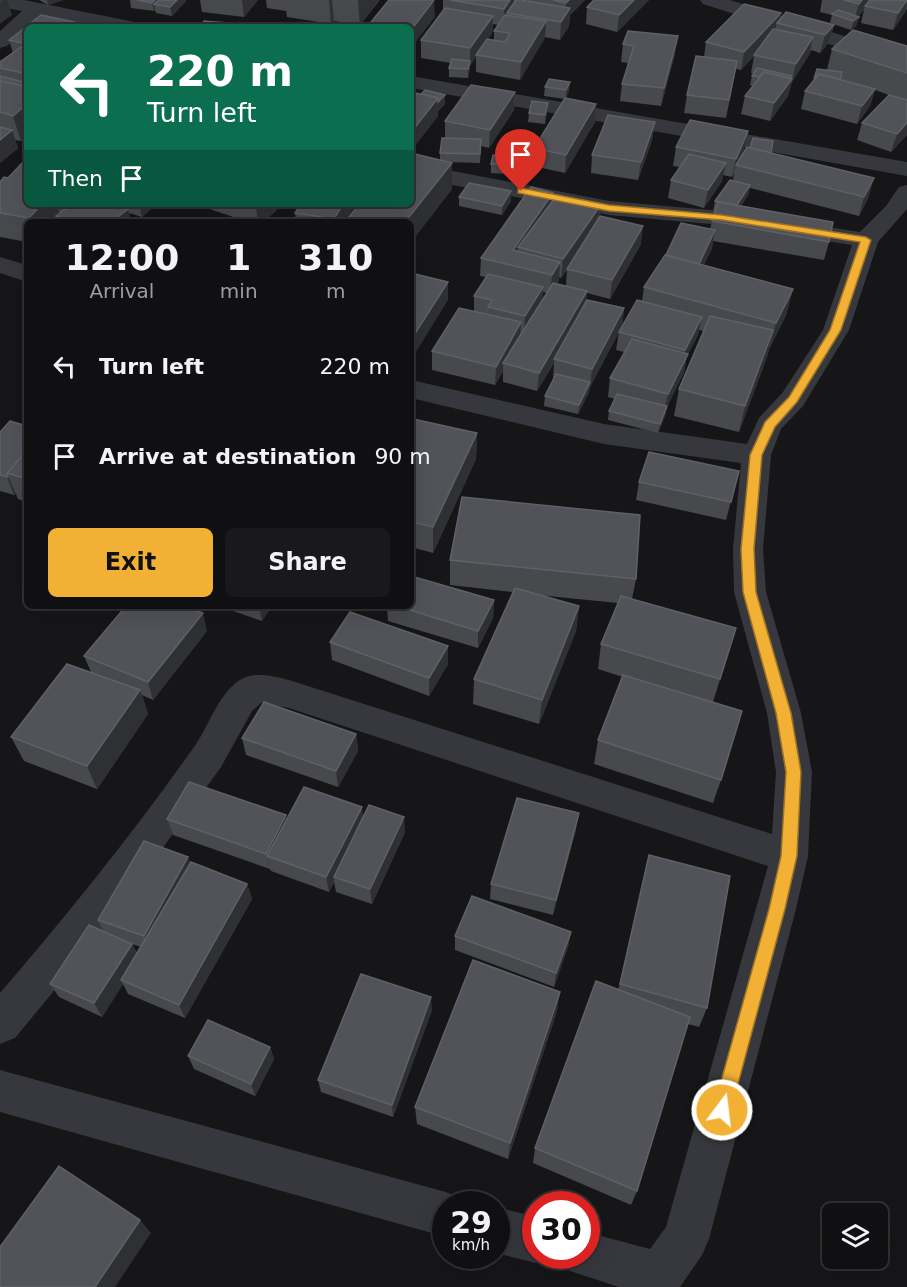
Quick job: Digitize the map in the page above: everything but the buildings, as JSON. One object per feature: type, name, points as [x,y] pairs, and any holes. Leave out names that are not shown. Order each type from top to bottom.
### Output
[{"type":"street","points":[[710,0],[907,63]]},
{"type":"street","points":[[0,1],[115,24]]},
{"type":"street","points":[[0,42],[37,8]]},
{"type":"street","points":[[414,83],[907,169]]},
{"type":"street","points":[[414,171],[609,208],[722,218],[866,240]]},
{"type":"street","points":[[600,1259],[658,1281],[686,1239],[777,909],[789,856],[794,772],[784,713],[750,592],[748,549],[756,455],[770,425],[793,399],[836,330],[866,240],[894,211],[907,192]]},
{"type":"street","points":[[0,264],[24,273]]},
{"type":"street","points":[[414,390],[604,434],[756,455]]},
{"type":"street","points":[[0,1024],[86,922],[208,756],[240,701],[253,689],[269,689],[288,694],[789,856]]},
{"type":"street","points":[[0,1092],[432,1211]]},
{"type":"route","points":[[521,191],[609,208],[722,218],[866,240],[836,330],[793,399],[770,425],[756,455],[748,549],[750,592],[784,713],[794,772],[789,856],[777,909],[722,1110]]}]
